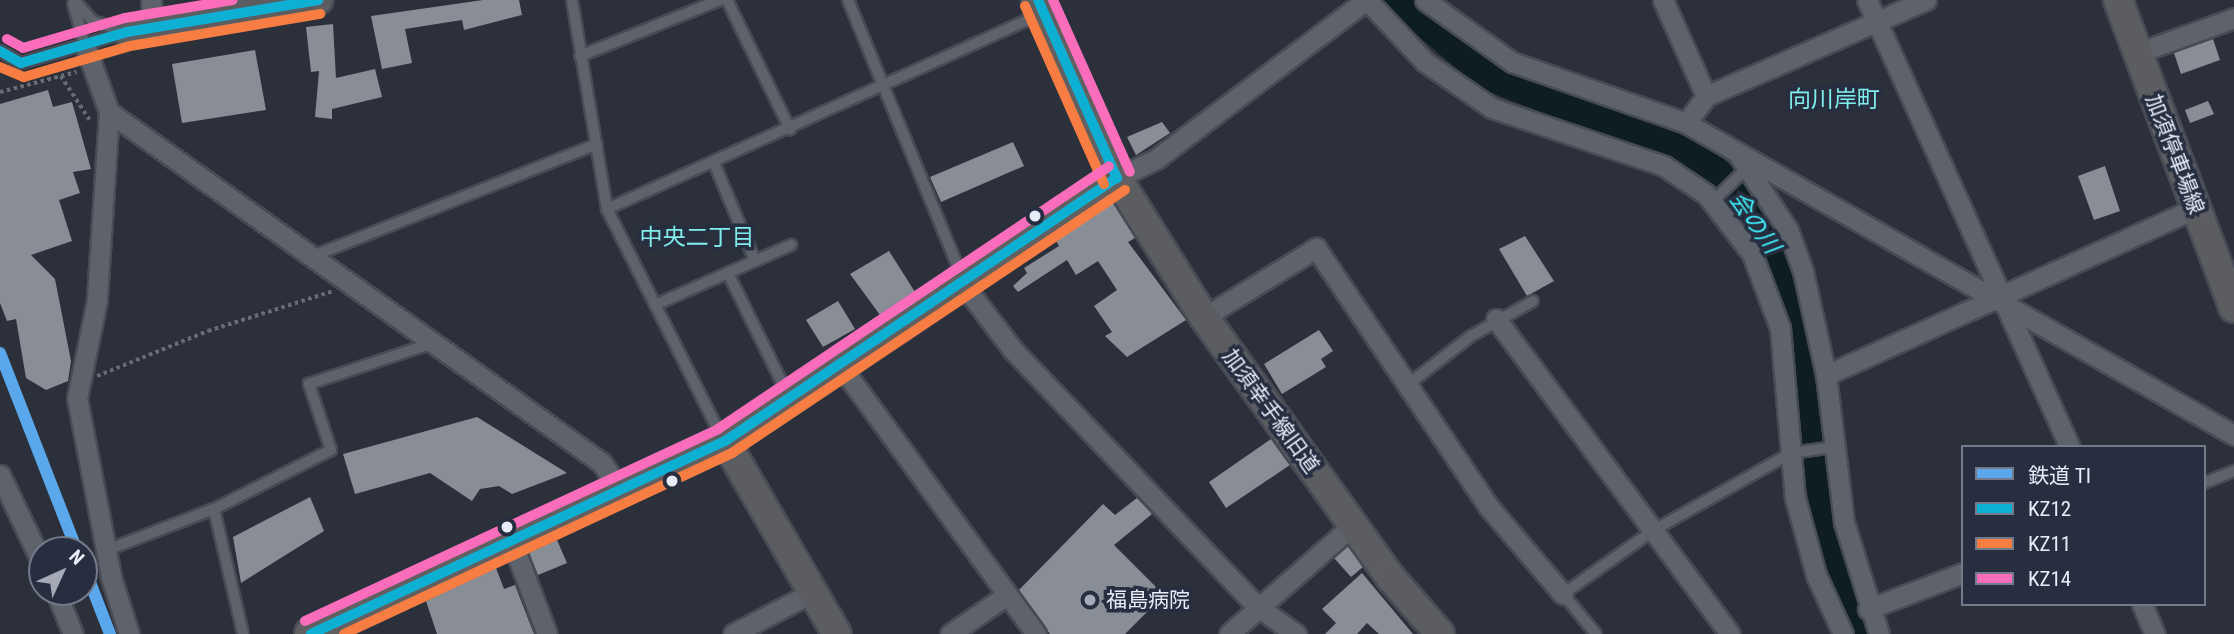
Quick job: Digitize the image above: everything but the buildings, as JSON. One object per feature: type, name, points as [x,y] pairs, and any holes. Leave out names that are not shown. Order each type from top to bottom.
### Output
[{"type":"main road","points":[[311,634],[621,492],[725,441],[963,284],[1117,178],[1041,6]]},
{"type":"street","points":[[143,20],[218,8],[318,0]]},
{"type":"street","points":[[1117,178],[1156,159],[1366,0],[1425,62],[1492,108],[1646,157],[1712,202],[1752,254],[1780,328],[1795,498],[1816,575],[1843,634]]},
{"type":"street","points":[[1425,0],[1512,62],[1686,123],[1742,161],[2000,301],[2234,435]]},
{"type":"street","points":[[1663,0],[1706,96]]},
{"type":"street","points":[[1867,0],[2000,301],[2069,445]]},
{"type":"street","points":[[1686,123],[1706,96],[1926,0]]},
{"type":"street","name":"加須停車場線","points":[[2118,0],[2196,208],[2225,258],[2234,308]]},
{"type":"street","points":[[2137,53],[2234,18]]},
{"type":"street","points":[[86,48],[109,112],[97,300],[77,398],[107,550],[130,634]]},
{"type":"street","points":[[109,112],[603,463],[621,492]]},
{"type":"street","points":[[1742,161],[1788,230],[1826,375],[1844,522],[1868,609],[1879,634]]},
{"type":"street","name":"加須幸手線旧道","points":[[1117,178],[1204,317],[1353,525],[1440,634]]},
{"type":"street","points":[[1826,375],[2000,301],[2196,208]]},
{"type":"street","points":[[1204,317],[1316,248],[1405,387],[1488,506],[1563,594]]},
{"type":"street","points":[[963,284],[1013,350],[1258,607],[1296,634]]},
{"type":"street","points":[[1496,319],[1730,634]]},
{"type":"street","points":[[840,365],[1035,634]]},
{"type":"street","points":[[725,441],[837,634]]},
{"type":"street","points":[[0,475],[29,536]]},
{"type":"street","points":[[1229,634],[1353,525]]},
{"type":"street","points":[[512,542],[547,634]]},
{"type":"street","points":[[1868,609],[1961,574]]},
{"type":"street","points":[[733,634],[813,592]]},
{"type":"street","points":[[950,634],[1007,595]]},
{"type":"street","points":[[62,606],[73,634]]},
{"type":"street","points":[[2143,606],[2155,634]]},
{"type":"lane","points":[[74,0],[93,21],[143,20]]},
{"type":"lane","points":[[74,0],[86,48]]},
{"type":"lane","points":[[572,0],[607,209],[725,441]]},
{"type":"lane","points":[[580,56],[720,0]]},
{"type":"lane","points":[[727,0],[790,129]]},
{"type":"lane","points":[[848,0],[963,284]]},
{"type":"lane","points":[[607,209],[882,89],[1041,6]]},
{"type":"lane","points":[[0,51],[21,63],[86,48],[143,20]]},
{"type":"lane","points":[[313,256],[597,144]]},
{"type":"lane","points":[[1712,202],[1742,161]]},
{"type":"lane","points":[[714,163],[755,261]]},
{"type":"lane","points":[[655,305],[791,245]]},
{"type":"lane","points":[[728,273],[789,398]]},
{"type":"lane","points":[[1405,387],[1496,319],[1533,301]]},
{"type":"lane","points":[[107,550],[214,509],[331,450],[309,384],[433,342]]},
{"type":"lane","points":[[1596,634],[1563,594],[1654,530],[1791,453],[1834,447]]},
{"type":"lane","points":[[2206,482],[2234,471]]},
{"type":"lane","points":[[214,509],[243,634]]},
{"type":"path","points":[[0,92],[78,72]]},
{"type":"path","points":[[61,76],[93,130]]},
{"type":"path","points":[[81,377],[102,376],[208,331],[351,284]]},
{"type":"waterway","name":"会の川","points":[[1400,0],[1488,74],[1694,155],[1723,180],[1773,243],[1790,286],[1834,559],[1859,634]]},
{"type":"rail line","name":"TI","points":[[0,353],[72,536]]},
{"type":"rail line","name":"TI","points":[[98,603],[110,634]]},
{"type":"transit line","name":"KZ14","points":[[7,39],[23,48],[125,18],[233,0]]},
{"type":"transit line","name":"KZ12","points":[[0,51],[21,63],[127,32],[318,0]]},
{"type":"transit line","name":"KZ12","points":[[1038,0],[1117,178]]},
{"type":"transit line","name":"KZ14","points":[[1053,0],[1130,172]]},
{"type":"transit line","name":"KZ11","points":[[1025,6],[1104,184]]},
{"type":"transit line","name":"KZ11","points":[[0,67],[24,77],[130,46],[320,14]]},
{"type":"transit line","name":"KZ14","points":[[305,621],[718,429],[1109,166]]},
{"type":"transit line","name":"KZ12","points":[[311,634],[725,441],[1117,178]]},
{"type":"transit line","name":"KZ11","points":[[344,634],[732,453],[1125,190]]},
{"type":"place","name":"福島病院","points":[[1090,600]]},
{"type":"district","name":"向川岸町","points":[[1834,100]]},
{"type":"district","name":"中央二丁目","points":[[697,238]]}]
